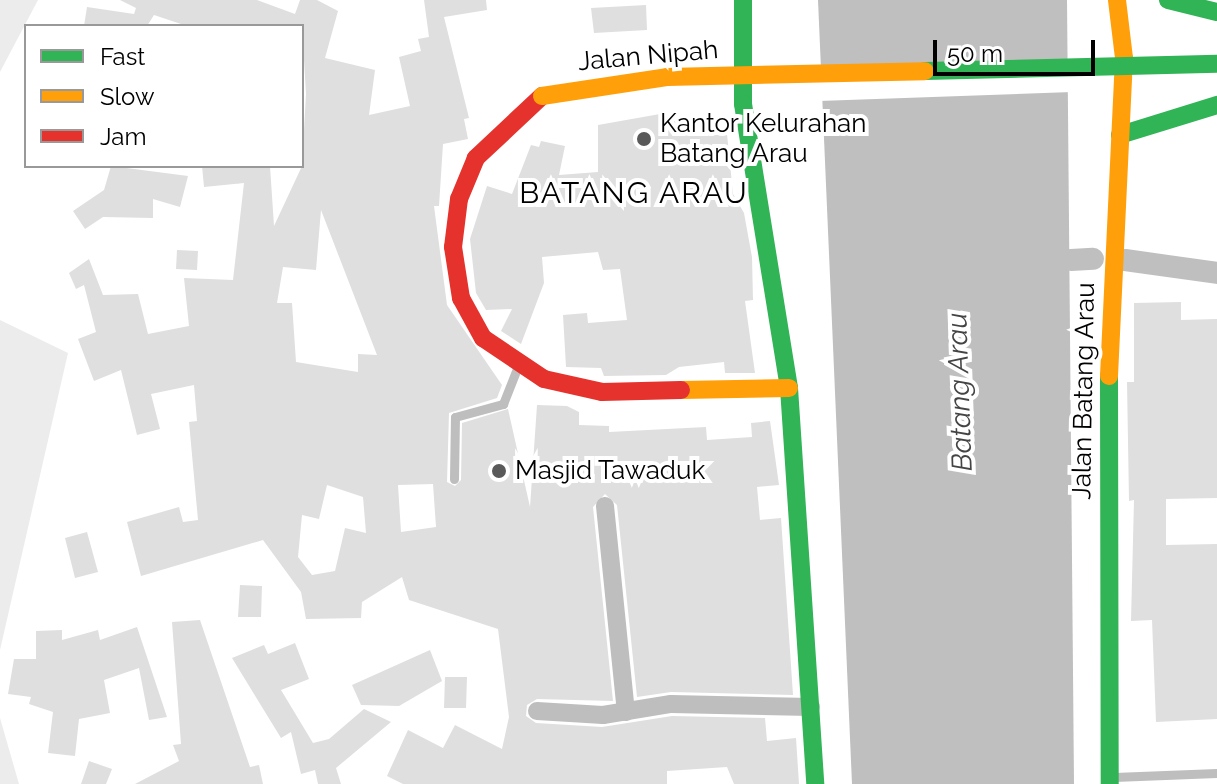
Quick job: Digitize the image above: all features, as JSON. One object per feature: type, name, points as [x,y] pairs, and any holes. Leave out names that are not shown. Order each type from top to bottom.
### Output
[{"type":"street","points":[[743,0],[743,104],[789,388],[815,784]]},
{"type":"street","name":"Jalan Batang Arau","points":[[1110,781],[1109,315],[1124,58],[1117,0]]},
{"type":"street","points":[[1168,0],[1217,12]]},
{"type":"street","name":"Jalan Nipah","points":[[789,388],[602,392],[518,366],[483,338],[461,298],[453,247],[459,199],[476,158],[542,96],[667,77],[1217,64]]},
{"type":"street","points":[[1120,135],[1217,105]]},
{"type":"street","points":[[605,506],[626,712]]},
{"type":"street","points":[[537,711],[626,712],[671,704],[811,707]]},
{"type":"lane","points":[[454,479],[455,417],[503,404],[518,366]]},
{"type":"lane","points":[[1110,781],[1217,773]]},
{"type":"shaded area","points":[[0,0],[38,0],[24,24],[0,72]]},
{"type":"shaded area","points":[[0,320],[68,353],[0,650]]},
{"type":"shaded area","points":[[0,718],[19,784],[0,784]]},
{"type":"water","name":"Batang Arau","points":[[818,0],[1067,0],[1074,784],[852,784]]},
{"type":"pier","points":[[1072,59],[1072,92],[819,101],[817,66]]},
{"type":"building","points":[[120,0],[257,0],[295,14],[300,0],[317,0],[338,11],[325,58],[375,70],[369,115],[410,106],[399,57],[421,51],[418,39],[429,37],[424,0],[486,0],[487,10],[444,17],[469,118],[464,119],[468,139],[443,144],[439,206],[434,206],[447,305],[502,385],[497,398],[449,413],[447,482],[455,486],[461,480],[462,423],[508,409],[530,507],[537,405],[567,406],[579,412],[579,425],[609,426],[609,432],[706,427],[707,440],[752,437],[751,423],[770,421],[779,485],[757,487],[760,520],[781,518],[793,695],[671,692],[637,697],[617,505],[605,494],[593,507],[613,701],[537,699],[527,705],[526,716],[536,723],[602,727],[672,716],[765,718],[767,741],[796,738],[799,784],[734,784],[727,767],[667,771],[667,784],[403,784],[387,776],[408,730],[443,748],[455,725],[502,749],[509,717],[498,629],[409,600],[402,577],[362,602],[361,618],[306,619],[301,592],[263,540],[141,576],[127,522],[179,507],[183,522],[198,520],[189,422],[197,421],[194,385],[151,394],[160,429],[137,435],[121,370],[94,381],[78,339],[96,332],[84,285],[76,289],[69,273],[89,259],[103,295],[138,294],[148,334],[189,326],[184,278],[233,280],[244,183],[204,187],[202,168],[270,168],[274,226],[301,168],[304,168],[306,94],[304,24],[181,24],[154,15],[148,24],[84,24],[87,7],[134,14],[136,8]],"holes":[[[321,210],[377,355],[358,354],[358,372],[296,362],[292,303],[277,303],[283,267],[316,270]],[[433,484],[436,527],[401,532],[398,485]],[[327,485],[363,497],[366,533],[345,528],[335,571],[312,575],[298,557],[302,515],[319,519]]]},
{"type":"building","points":[[646,5],[647,30],[594,33],[591,8]]},
{"type":"building","points":[[660,114],[660,121],[708,117],[710,135],[727,134],[733,194],[744,213],[752,257],[753,300],[745,301],[755,373],[725,373],[724,362],[679,367],[666,375],[604,376],[601,368],[566,367],[563,315],[587,313],[588,323],[627,320],[620,269],[603,270],[598,252],[542,257],[544,283],[521,344],[501,331],[512,309],[486,310],[476,293],[470,239],[487,186],[512,194],[531,145],[539,147],[541,141],[565,146],[559,175],[598,172],[598,125]]},
{"type":"building","points":[[110,168],[188,176],[180,207],[153,199],[153,218],[103,217],[85,229],[73,211],[104,190]]},
{"type":"building","points":[[177,250],[198,251],[197,270],[176,269]]},
{"type":"building","points":[[1181,302],[1181,320],[1217,319],[1217,498],[1166,499],[1166,545],[1217,544],[1217,719],[1156,722],[1152,620],[1131,621],[1134,500],[1129,501],[1127,382],[1134,382],[1134,303]]},
{"type":"building","points":[[87,532],[98,572],[75,578],[65,538]]},
{"type":"building","points":[[240,585],[262,586],[261,617],[238,617]]},
{"type":"building","points":[[200,620],[250,767],[259,765],[263,784],[135,784],[179,761],[173,745],[181,744],[172,622]]},
{"type":"building","points":[[137,627],[167,717],[149,720],[139,668],[104,680],[110,713],[79,719],[75,756],[48,753],[53,712],[29,704],[31,697],[8,694],[14,659],[36,659],[36,631],[62,630],[62,640],[98,630],[100,640]]},
{"type":"building","points":[[295,643],[309,679],[281,690],[313,743],[329,739],[364,709],[391,722],[336,768],[341,784],[318,784],[315,770],[301,774],[291,732],[281,738],[232,658],[264,645],[268,654]]},
{"type":"building","points":[[430,650],[442,681],[399,706],[361,705],[352,685]]},
{"type":"building","points":[[445,677],[467,677],[466,708],[444,708]]},
{"type":"building","points":[[89,761],[112,769],[106,784],[81,784]]},
{"type":"waterway","points":[[1071,260],[1093,259]]},
{"type":"waterway","points":[[1125,260],[1217,273]]},
{"type":"traffic: fast","points":[[743,0],[743,104],[789,388],[815,784]]},
{"type":"traffic: fast","points":[[1168,0],[1217,12]]},
{"type":"traffic: fast","points":[[925,71],[1217,64]]},
{"type":"traffic: fast","points":[[1120,135],[1217,105]]},
{"type":"traffic: fast","points":[[1109,376],[1110,784]]},
{"type":"traffic: slow","points":[[1109,376],[1124,58],[1117,0]]},
{"type":"traffic: slow","points":[[542,96],[667,77],[925,71]]},
{"type":"traffic: slow","points":[[681,390],[789,388]]},
{"type":"traffic: jam","points":[[542,96],[476,158],[459,199],[453,247],[461,298],[483,338],[544,379],[602,392],[681,390]]},
{"type":"place","name":"Kantor Kelurahan Batang Arau","points":[[644,139]]},
{"type":"place","name":"Masjid Tawaduk","points":[[499,471]]},
{"type":"district","name":"BATANG ARAU","points":[[634,193]]}]
